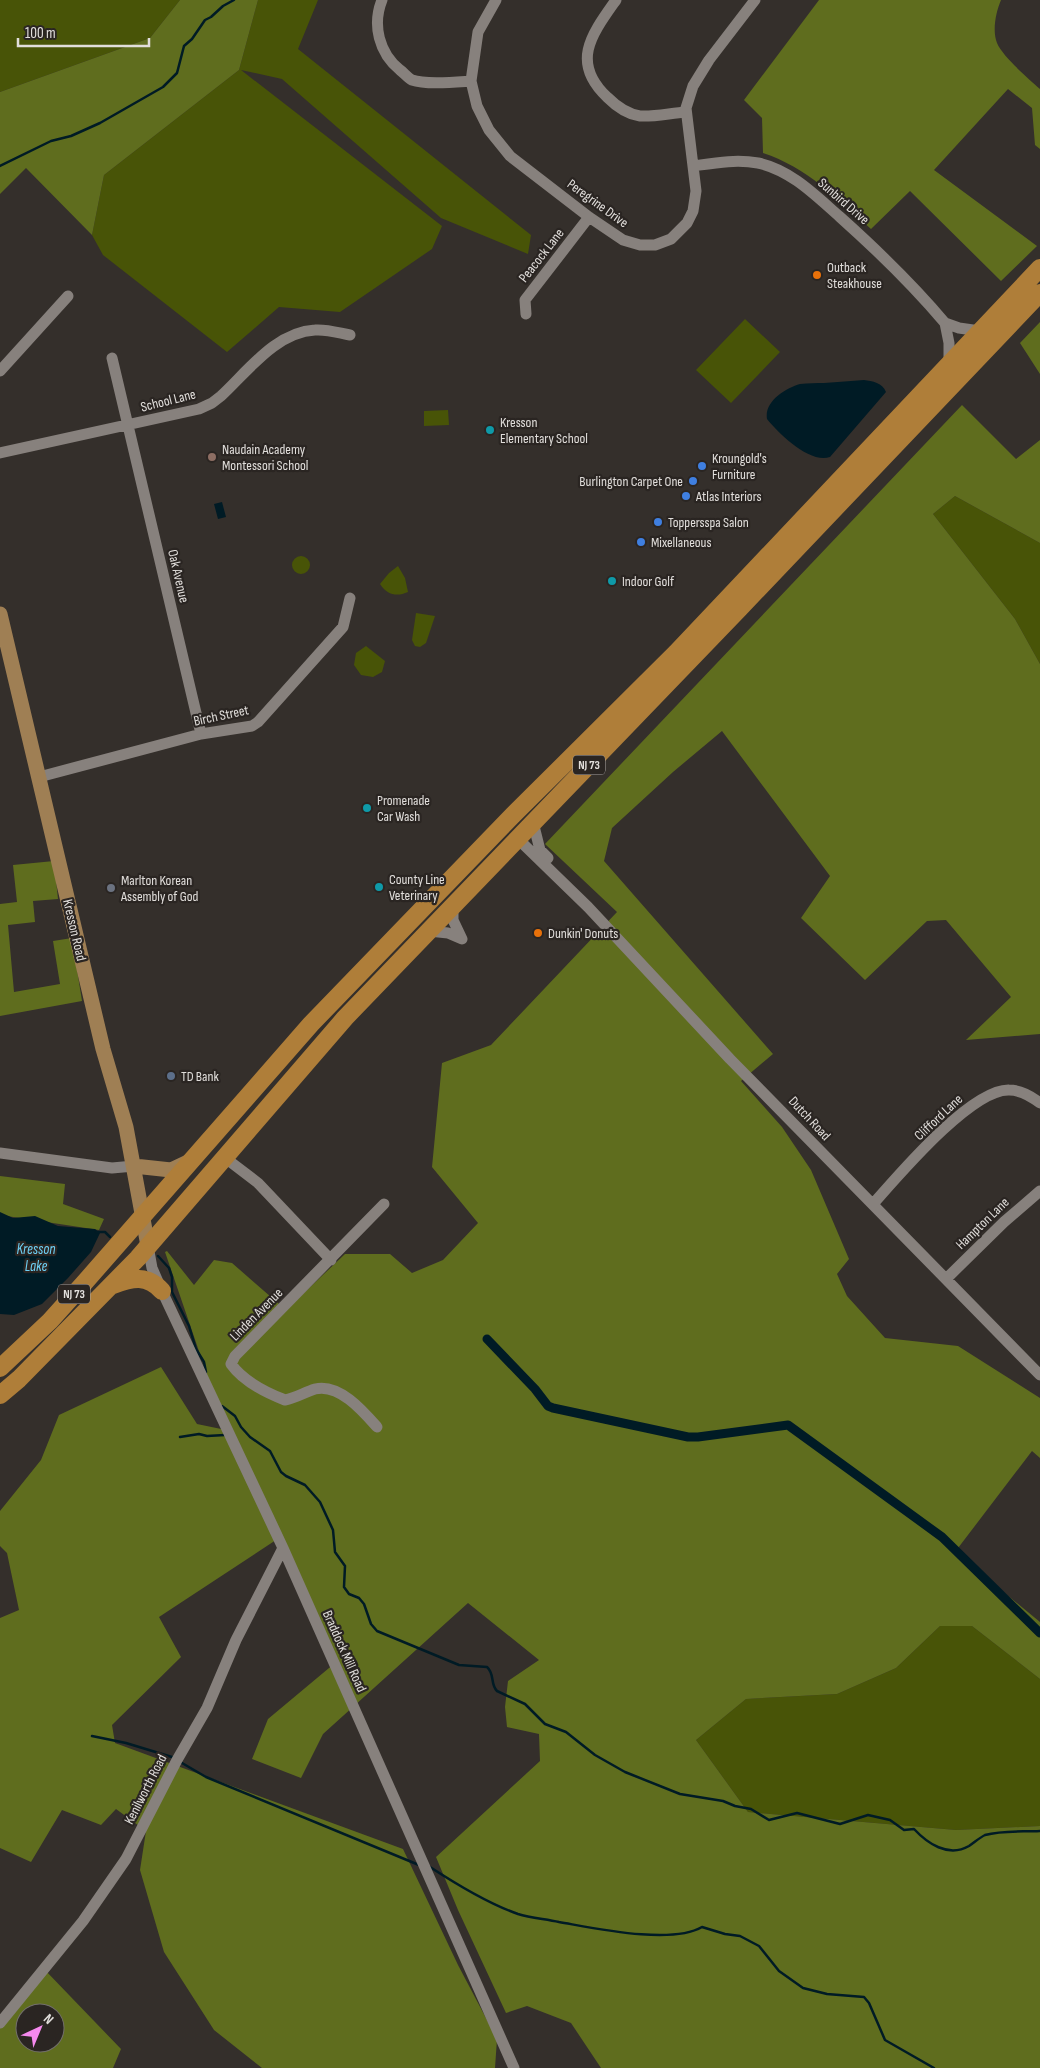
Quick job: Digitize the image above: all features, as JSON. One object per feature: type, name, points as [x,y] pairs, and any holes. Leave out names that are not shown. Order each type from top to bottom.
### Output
[{"type":"highway","name":"NJ 73","points":[[0,1368],[50,1321],[311,1024],[513,815],[676,652],[1040,268]]},
{"type":"highway","name":"NJ 73","points":[[0,1395],[19,1379],[148,1246],[345,1018],[1040,293]]},
{"type":"highway","points":[[517,838],[516,828],[518,823],[536,804],[538,792]]},
{"type":"highway","points":[[107,1287],[131,1278],[140,1278],[150,1281],[162,1291]]},
{"type":"main road","name":"Kresson Road","points":[[0,614],[103,1050],[126,1127],[148,1246]]},
{"type":"main road","points":[[134,1166],[171,1170],[192,1160]]},
{"type":"street","points":[[382,0],[376,23],[379,40],[393,64],[412,80],[442,83],[471,81]]},
{"type":"street","name":"Peregrine Drive","points":[[496,0],[478,32],[471,81],[477,106],[489,130],[510,156],[589,217],[623,240],[640,245],[654,245],[671,239],[687,223],[693,211],[696,190],[686,112],[693,86],[705,66],[755,0]]},
{"type":"street","points":[[616,0],[595,30],[589,43],[586,61],[594,82],[615,105],[626,112],[640,116],[686,112]]},
{"type":"street","name":"Sunbird Drive","points":[[693,166],[724,162],[758,163],[790,176],[832,210],[886,259],[915,288],[945,323]]},
{"type":"street","name":"Peacock Lane","points":[[526,314],[525,300],[589,217]]},
{"type":"street","points":[[0,371],[68,296]]},
{"type":"street","points":[[945,323],[958,328],[980,331]]},
{"type":"street","points":[[945,323],[949,342],[949,362]]},
{"type":"street","name":"School Lane","points":[[0,453],[199,409],[212,403],[281,340],[297,333],[325,330],[350,335]]},
{"type":"street","name":"Oak Avenue","points":[[112,358],[201,734]]},
{"type":"street","name":"Birch Street","points":[[39,777],[201,734],[252,726],[258,722],[343,627],[350,598]]},
{"type":"street","name":"Dutch Road","points":[[533,822],[540,850],[556,866],[560,879]]},
{"type":"street","name":"Dutch Road","points":[[517,838],[560,879],[674,996],[730,1058],[1040,1375]]},
{"type":"street","points":[[429,931],[448,933],[462,939],[453,920],[453,906]]},
{"type":"street","name":"Clifford Lane","points":[[873,1204],[940,1133],[978,1101],[998,1091],[1008,1090],[1028,1095],[1040,1103]]},
{"type":"street","points":[[0,1153],[112,1168],[134,1166]]},
{"type":"street","points":[[224,1157],[258,1183],[331,1260]]},
{"type":"street","name":"Hampton Lane","points":[[946,1279],[1004,1222],[1040,1191]]},
{"type":"street","name":"Linden Avenue","points":[[378,1427],[362,1410],[330,1389],[317,1389],[285,1400],[273,1396],[255,1385],[240,1374],[232,1364],[235,1356],[384,1204]]},
{"type":"street","name":"Braddock Mill Road","points":[[148,1246],[152,1268],[162,1291],[283,1548],[514,2068]]},
{"type":"street","name":"Kenilworth Road","points":[[0,2023],[83,1921],[126,1859],[177,1760],[207,1708],[236,1640],[283,1548]]},
{"type":"green space","points":[[0,0],[180,0],[150,38],[0,92]]},
{"type":"green space","points":[[180,0],[258,0],[239,70],[104,175],[92,235],[26,168],[0,194],[0,92],[150,38]]},
{"type":"green space","points":[[258,0],[318,0],[298,49],[531,235],[528,254],[441,218],[282,79],[241,70],[442,226],[432,249],[340,312],[279,307],[227,352],[103,255],[92,235],[104,175],[239,70]]},
{"type":"green space","points":[[819,0],[1001,0],[995,21],[997,43],[1010,61],[1040,89],[1040,149],[1035,145],[1032,108],[1008,89],[934,170],[1037,246],[1001,281],[910,191],[871,229],[834,195],[807,175],[779,159],[763,153],[762,118],[744,100]]},
{"type":"green space","points":[[745,319],[780,352],[731,403],[696,370]]},
{"type":"green space","points":[[1040,322],[1040,374],[1020,343]]},
{"type":"green space","points":[[962,405],[1016,459],[1040,440],[1040,543],[955,496],[933,514],[1015,619],[1040,664],[1040,1034],[966,1040],[1011,997],[946,920],[927,921],[865,980],[801,918],[830,876],[722,731],[673,772],[612,828],[604,861],[773,1054],[741,1081],[782,1127],[811,1170],[849,1259],[837,1274],[847,1296],[885,1338],[958,1346],[1040,1398],[1040,1458],[1032,1451],[955,1552],[1040,1622],[1040,1679],[972,1626],[940,1626],[896,1668],[837,1694],[746,1699],[696,1740],[748,1812],[956,1830],[1040,1826],[1040,2068],[601,2068],[571,2023],[527,2006],[506,2013],[458,1910],[436,1857],[540,1761],[539,1734],[507,1727],[505,1707],[508,1681],[539,1660],[468,1603],[323,1734],[301,1778],[252,1759],[268,1719],[335,1663],[279,1538],[159,1617],[181,1657],[112,1725],[115,1743],[403,1849],[458,1965],[497,2039],[495,2068],[262,2068],[214,2030],[164,1952],[140,1870],[146,1831],[116,1809],[101,1825],[62,1810],[31,1862],[0,1848],[0,1618],[19,1610],[7,1553],[0,1546],[0,1511],[41,1460],[59,1415],[161,1367],[197,1424],[226,1430],[165,1252],[167,1251],[194,1285],[214,1260],[232,1263],[286,1310],[345,1254],[390,1254],[412,1273],[443,1260],[478,1223],[432,1167],[442,1063],[491,1045],[617,912],[545,844]]},
{"type":"green space","points":[[448,410],[449,425],[424,426],[424,411]]},
{"type":"green space","points":[[955,496],[1040,543],[1040,664],[1015,619],[933,514]]},
{"type":"green space","points":[[297,556],[305,556],[310,561],[308,572],[297,574],[292,569],[292,561]]},
{"type":"green space","points":[[398,566],[405,578],[408,592],[396,595],[386,591],[380,584]]},
{"type":"green space","points":[[416,613],[435,616],[426,643],[420,647],[415,646],[412,640]]},
{"type":"green space","points":[[366,646],[385,661],[382,672],[373,677],[361,675],[354,665],[356,653]]},
{"type":"green space","points":[[54,861],[58,899],[33,901],[35,922],[8,925],[14,992],[60,984],[53,941],[72,938],[82,1001],[0,1016],[0,904],[17,902],[13,865]]},
{"type":"green space","points":[[0,1176],[65,1184],[63,1204],[104,1219],[99,1230],[0,1215]]},
{"type":"green space","points":[[940,1626],[972,1626],[1040,1679],[1040,1826],[956,1830],[748,1812],[696,1740],[746,1699],[837,1694],[896,1668]]},
{"type":"green space","points":[[44,1969],[121,2049],[113,2068],[0,2068],[0,2022],[15,2004],[15,2053],[65,2053],[65,2003],[16,2003]]},
{"type":"water","points":[[864,380],[880,385],[886,392],[830,457],[822,458],[804,452],[779,432],[767,419],[767,412],[772,401],[794,386]]},
{"type":"water","points":[[222,502],[226,517],[218,519],[214,504]]},
{"type":"water","name":"Kresson Lake","points":[[0,1212],[13,1218],[35,1216],[58,1226],[95,1229],[100,1233],[91,1252],[42,1304],[14,1315],[0,1314]]},
{"type":"waterway","points":[[0,166],[51,141],[71,136],[100,123],[163,87],[177,73],[184,46],[192,39],[205,20],[234,0]]},
{"type":"waterway","points":[[96,1232],[105,1232],[110,1237]]},
{"type":"waterway","points":[[158,1256],[169,1268],[172,1277],[172,1292],[189,1326],[196,1349],[204,1362],[206,1372]]},
{"type":"waterway","points":[[487,1339],[535,1389],[548,1406],[553,1408],[688,1437],[788,1425],[942,1537],[1040,1633]]},
{"type":"waterway","points":[[222,1406],[235,1416],[241,1427],[250,1437],[270,1451],[281,1472],[305,1485],[320,1502],[333,1530],[335,1552],[345,1566],[344,1587],[349,1594],[359,1598],[364,1604],[371,1624],[377,1631],[459,1665],[487,1667],[497,1691],[525,1704],[545,1724],[566,1732],[595,1755],[625,1772],[680,1794],[723,1801],[735,1806],[751,1809],[769,1820],[797,1813],[840,1824],[868,1815],[890,1820],[904,1830],[914,1829],[932,1844],[946,1850],[961,1849],[992,1833],[1040,1831]]},
{"type":"waterway","points":[[180,1437],[199,1434],[207,1436],[225,1435]]},
{"type":"waterway","points":[[92,1736],[126,1743],[172,1757]]},
{"type":"waterway","points":[[182,1763],[206,1777],[419,1865]]},
{"type":"waterway","points":[[430,1867],[484,1899],[528,1917],[632,1934],[672,1935],[702,1927],[725,1934],[740,1936],[759,1946],[779,1971],[803,1988],[827,1994],[864,1997],[869,2003],[885,2040],[934,2068]]},
{"type":"place","name":"Outback Steakhouse","points":[[817,275]]},
{"type":"place","name":"Kresson Elementary School","points":[[490,430]]},
{"type":"place","name":"Naudain Academy Montessori School","points":[[212,457]]},
{"type":"place","name":"Kroungold's Furniture","points":[[702,466]]},
{"type":"place","name":"Burlington Carpet One","points":[[693,481]]},
{"type":"place","name":"Atlas Interiors","points":[[686,496]]},
{"type":"place","name":"Toppersspa Salon","points":[[658,522]]},
{"type":"place","name":"Mixellaneous","points":[[641,542]]},
{"type":"place","name":"Indoor Golf","points":[[612,581]]},
{"type":"place","name":"Promenade Car Wash","points":[[367,808]]},
{"type":"place","name":"County Line Veterinary","points":[[379,887]]},
{"type":"place","name":"Marlton Korean Assembly of God","points":[[111,888]]},
{"type":"place","name":"Dunkin' Donuts","points":[[538,933]]},
{"type":"place","name":"TD Bank","points":[[171,1076]]}]
